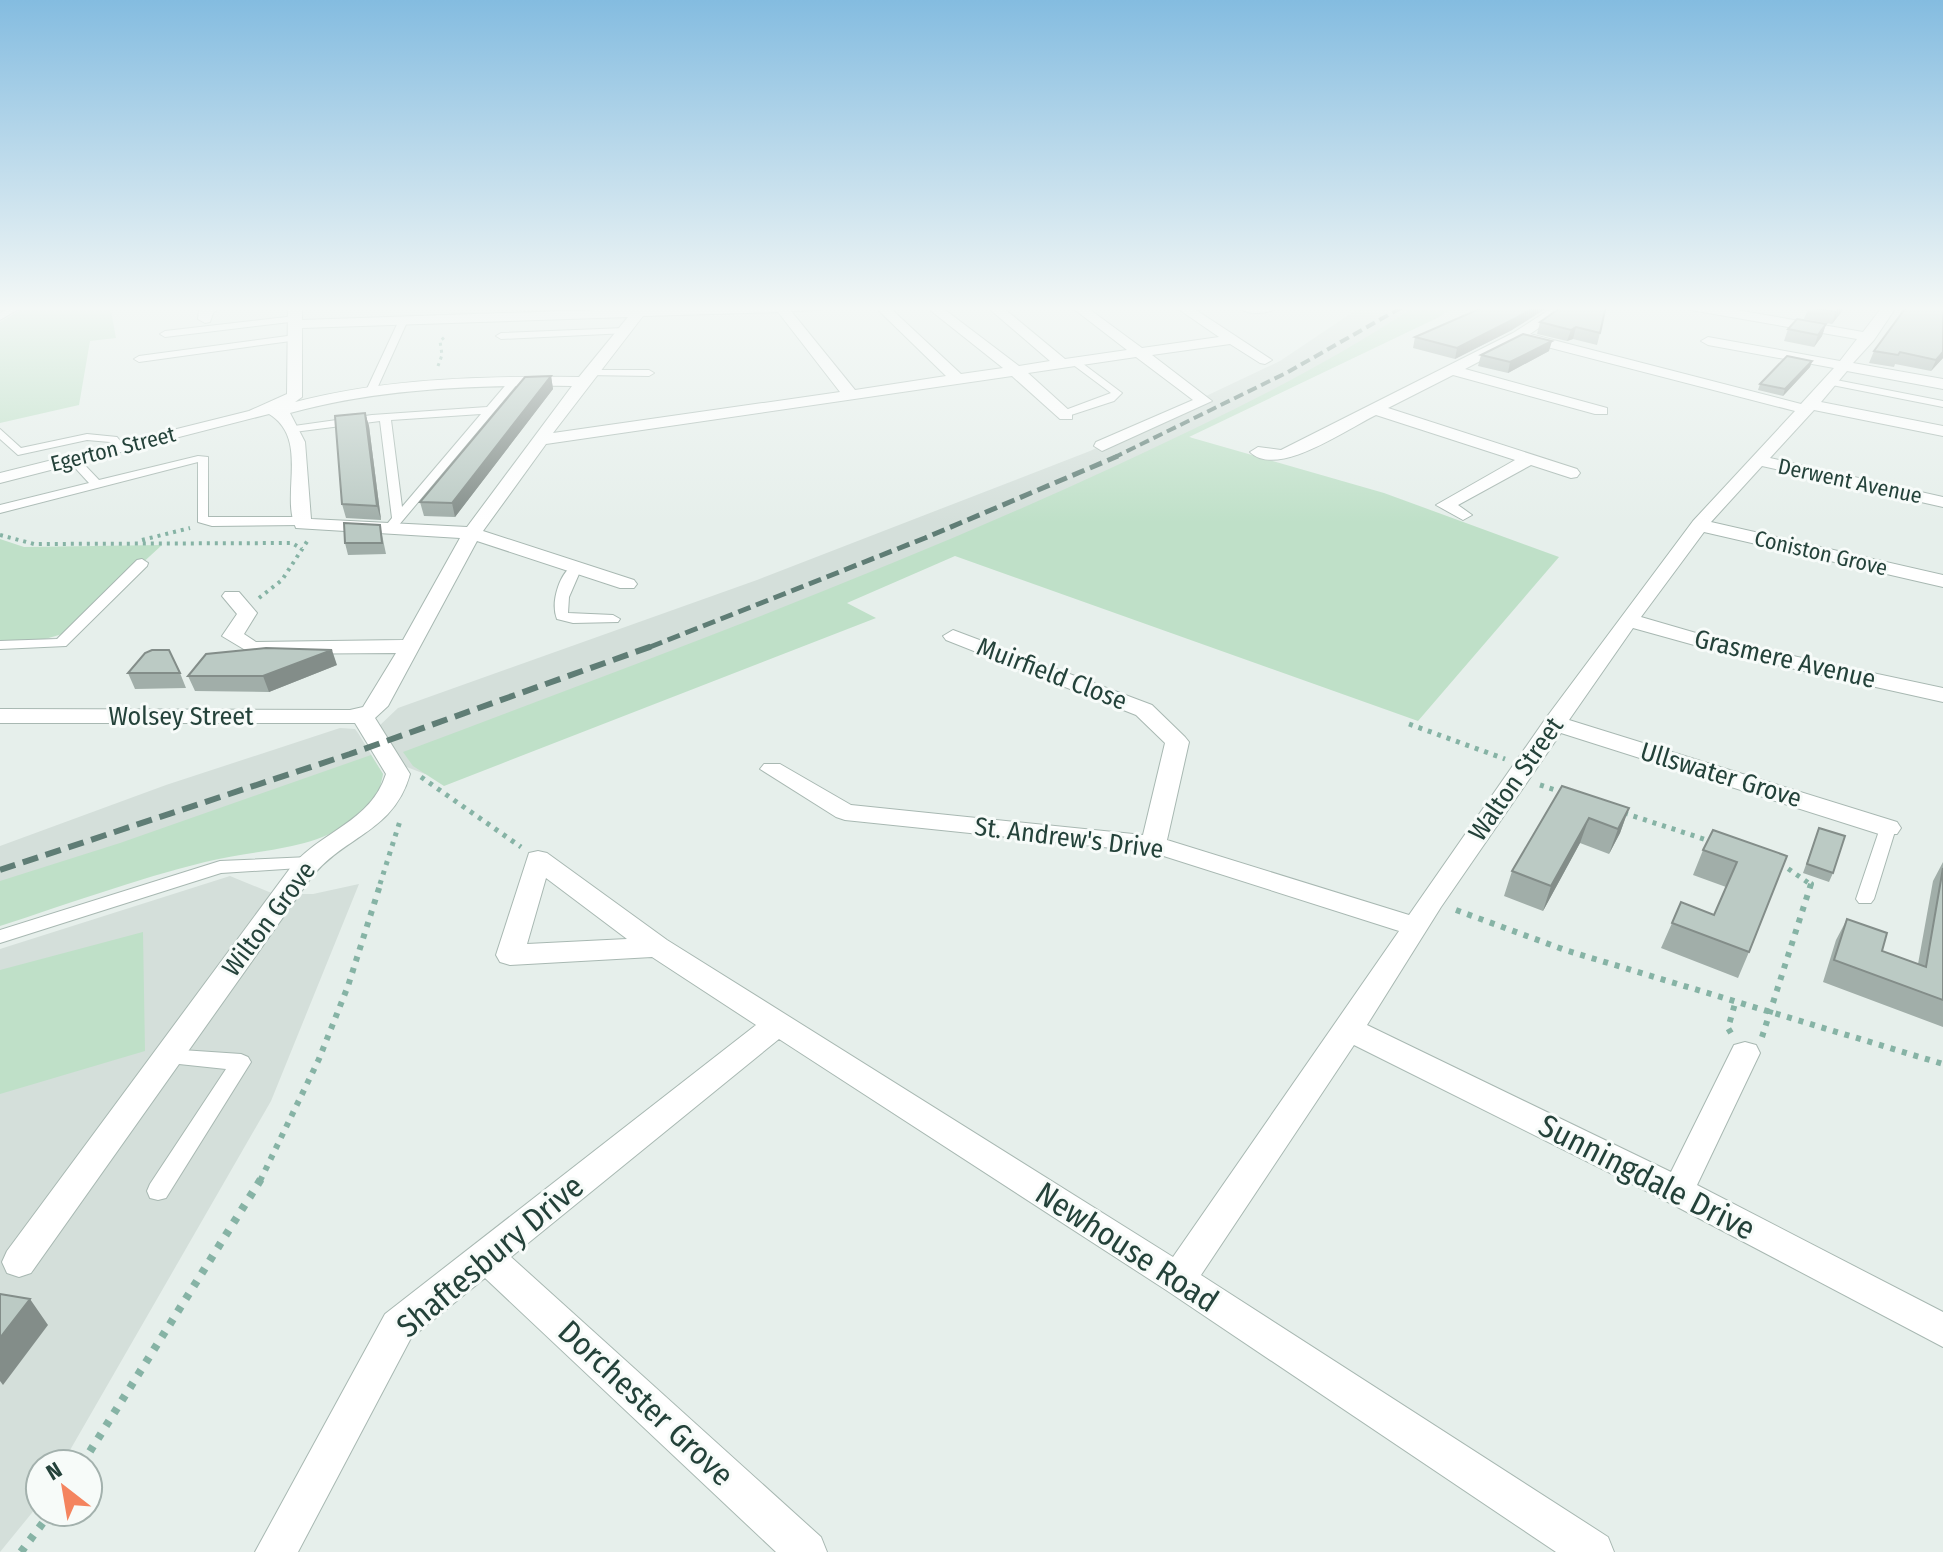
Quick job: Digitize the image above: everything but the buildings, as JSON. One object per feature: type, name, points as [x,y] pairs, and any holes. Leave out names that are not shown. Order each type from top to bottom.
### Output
[{"type":"street","points":[[294,378],[294,397],[277,410],[291,420],[298,439],[310,523],[393,523],[472,533],[627,584]]},
{"type":"street","name":"Egerton Street","points":[[0,478],[306,403],[452,385],[565,378]]},
{"type":"street","points":[[394,784],[362,715],[377,706],[472,533],[585,378]]},
{"type":"street","points":[[838,378],[851,395]]},
{"type":"street","points":[[542,440],[961,378]]},
{"type":"street","points":[[1024,378],[1065,415]]},
{"type":"street","points":[[1102,446],[1204,401],[1175,378]]},
{"type":"street","points":[[1258,452],[1277,457],[1284,455],[1436,378]]},
{"type":"street","points":[[1483,378],[1601,411]]},
{"type":"street","points":[[1693,378],[1807,406],[1943,431]]},
{"type":"street","name":"Walton Street","points":[[1178,1279],[1349,1029],[1432,901],[1628,620],[1699,525],[1834,378]]},
{"type":"street","points":[[1884,378],[1943,384]]},
{"type":"street","points":[[1374,409],[1571,473]]},
{"type":"street","points":[[1463,515],[1445,505],[1528,460]]},
{"type":"street","name":"Derwent Avenue","points":[[1757,460],[1943,502]]},
{"type":"street","name":"Coniston Grove","points":[[1699,525],[1943,581]]},
{"type":"street","points":[[237,601],[247,613],[232,636],[252,648],[412,646]]},
{"type":"street","name":"Grasmere Avenue","points":[[1628,620],[1723,647],[1943,695]]},
{"type":"street","name":"Muirfield Close","points":[[953,636],[1144,710],[1177,742],[1153,844]]},
{"type":"street","name":"Wolsey Street","points":[[0,716],[362,715]]},
{"type":"street","name":"Ullswater Grove","points":[[1554,723],[1888,828]]},
{"type":"street","name":"St. Andrew's Drive","points":[[772,769],[845,812],[1153,844],[1415,926]]},
{"type":"street","name":"Wilton Grove","points":[[19,1262],[309,863],[376,817],[394,784]]},
{"type":"street","points":[[538,859],[510,955],[657,947]]},
{"type":"street","name":"Newhouse Road","points":[[538,859],[657,947],[1178,1279],[1593,1552]]},
{"type":"street","name":"Shaftesbury Drive","points":[[276,1552],[398,1326],[779,1023]]},
{"type":"street","name":"Sunningdale Drive","points":[[1349,1029],[1678,1191],[1943,1330]]},
{"type":"street","points":[[1678,1191],[1745,1053]]},
{"type":"street","name":"Dorchester Grove","points":[[485,1255],[806,1552]]},
{"type":"lane","points":[[370,393],[377,378]]},
{"type":"lane","points":[[1065,415],[1110,399],[1117,393],[1093,378]]},
{"type":"lane","points":[[1853,378],[1943,404]]},
{"type":"lane","points":[[393,523],[514,382]]},
{"type":"lane","points":[[294,429],[385,417],[489,410]]},
{"type":"lane","points":[[385,417],[393,523]]},
{"type":"lane","points":[[0,432],[18,452],[97,436],[113,439],[119,447]]},
{"type":"lane","points":[[73,459],[96,484]]},
{"type":"lane","points":[[0,509],[185,461],[204,459],[202,519],[212,522],[310,523]]},
{"type":"lane","points":[[0,645],[61,643],[142,563]]},
{"type":"lane","points":[[576,567],[562,597],[559,609],[562,616],[613,619]]},
{"type":"lane","points":[[1865,899],[1888,828]]},
{"type":"lane","points":[[0,937],[220,867],[309,863]]},
{"type":"lane","points":[[158,1191],[241,1062],[167,1057]]},
{"type":"path","points":[[446,378],[452,385]]},
{"type":"path","points":[[133,543],[212,522]]},
{"type":"path","points":[[237,601],[253,603],[282,580],[302,549],[310,523]]},
{"type":"path","points":[[0,535],[34,544],[292,543],[302,549]]},
{"type":"path","points":[[1409,724],[1576,797]]},
{"type":"path","points":[[92,1448],[252,1197],[319,1059],[348,986],[399,832],[394,784],[412,771],[538,859]]},
{"type":"path","points":[[1621,812],[1725,845]]},
{"type":"path","points":[[1745,1053],[1761,1042],[1811,884],[1784,865],[1769,860]]},
{"type":"path","points":[[1432,901],[1565,950],[1943,1064]]},
{"type":"path","points":[[21,1552],[39,1528]]},
{"type":"shaded area","points":[[1243,378],[1310,378],[1189,436],[1192,439],[425,774],[404,766],[378,727],[398,708],[757,580],[1090,451]]},
{"type":"shaded area","points":[[340,728],[355,729],[358,733],[383,774],[380,786],[0,899],[0,846],[166,785]]},
{"type":"shaded area","points":[[230,876],[274,894],[313,894],[359,884],[271,1101],[71,1448],[24,1448],[24,1523],[0,1552],[0,949]]},
{"type":"green space","points":[[0,378],[84,378],[79,405],[0,423]]},
{"type":"green space","points":[[1293,378],[1311,378],[1189,437],[1384,493],[1559,557],[1418,721],[955,556],[847,603],[876,618],[444,786],[413,766],[403,752],[760,616],[936,545],[1150,450]]},
{"type":"green space","points":[[0,539],[24,547],[162,545],[66,633],[31,643],[0,643]]},
{"type":"green space","points":[[371,755],[383,774],[379,790],[365,812],[334,832],[299,844],[179,869],[0,926],[0,881],[120,843]]},
{"type":"green space","points":[[143,932],[145,1051],[0,1094],[0,970]]},
{"type":"railway","points":[[1113,458],[1275,378]]},
{"type":"railway","points":[[650,647],[925,538],[1118,456]]},
{"type":"railway","points":[[0,870],[350,754],[655,645]]}]
